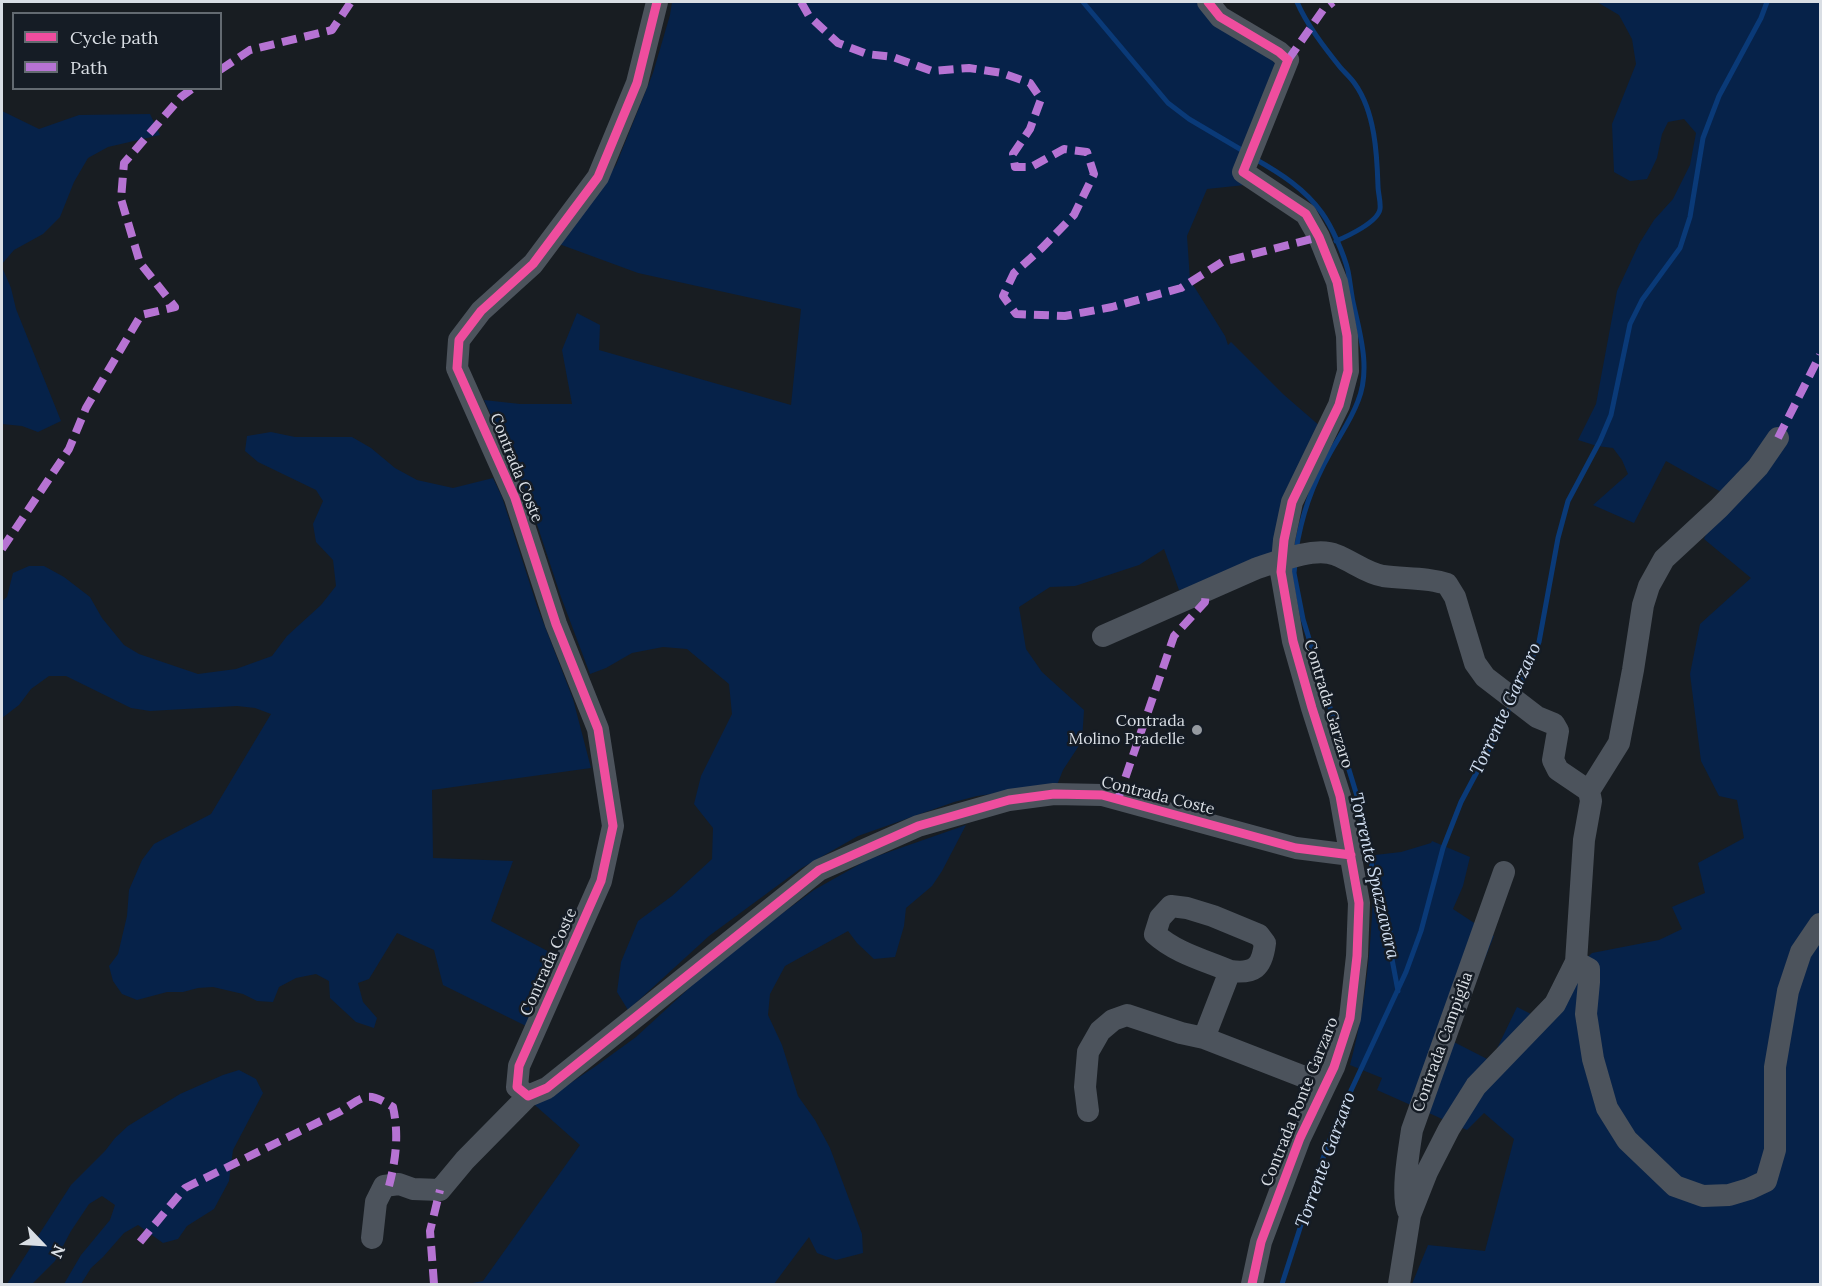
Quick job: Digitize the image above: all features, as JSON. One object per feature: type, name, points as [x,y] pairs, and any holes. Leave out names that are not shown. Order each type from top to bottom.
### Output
[{"type":"street","name":"Contrada Coste","points":[[657,2],[637,82],[598,177],[533,264],[481,311],[459,340],[457,368],[514,498],[556,624],[598,729],[613,826],[601,881],[519,1066],[517,1088],[528,1096],[547,1088],[819,870],[918,826],[1009,800],[1054,794],[1102,795],[1296,848],[1351,855]]},
{"type":"street","points":[[1208,2],[1220,17],[1279,52],[1288,60],[1243,172],[1306,213],[1319,237],[1337,282],[1347,336],[1348,371],[1339,405],[1292,502],[1281,560]]},
{"type":"street","points":[[1778,438],[1758,468],[1664,559],[1649,586],[1643,606],[1619,743],[1589,791],[1591,801],[1584,840],[1576,962],[1589,969],[1586,1014],[1593,1059],[1607,1108],[1627,1140],[1675,1186],[1703,1196],[1729,1195],[1766,1181],[1775,1150],[1774,1067],[1788,991],[1801,952],[1821,924]]},
{"type":"street","points":[[1103,636],[1255,569],[1281,560],[1319,552],[1335,554],[1381,575],[1436,580],[1447,584],[1455,597],[1475,663],[1485,677],[1537,717],[1554,724],[1558,731],[1553,760],[1558,770],[1589,791]]},
{"type":"street","name":"Contrada Garzaro","points":[[1281,560],[1293,641],[1340,796],[1351,855]]},
{"type":"street","name":"Contrada Ponte Garzaro","points":[[1252,1284],[1262,1242],[1300,1138],[1334,1067],[1350,1018],[1357,956],[1359,903],[1351,855]]},
{"type":"street","name":"Contrada Campiglia","points":[[1410,1215],[1406,1205],[1412,1130],[1504,872]]},
{"type":"street","name":"Contrada Campiglia","points":[[1399,1284],[1410,1215],[1443,1140],[1476,1086],[1555,1005],[1576,962]]},
{"type":"street","points":[[1204,1038],[1230,971]]},
{"type":"street","points":[[1088,1111],[1085,1087],[1088,1052],[1100,1031],[1113,1020],[1127,1015],[1204,1038],[1325,1085]]},
{"type":"street","points":[[372,1238],[376,1203],[384,1186],[399,1184],[413,1189],[440,1190],[465,1160],[528,1096]]},
{"type":"shaded area","points":[[672,2],[1199,2],[1275,63],[1245,185],[1207,189],[1187,236],[1190,280],[1225,336],[1228,345],[1231,342],[1283,394],[1321,427],[1270,568],[1179,590],[1164,549],[1139,565],[1075,586],[1050,587],[1019,607],[1026,649],[1042,672],[1084,710],[1082,741],[1063,770],[1057,785],[977,796],[858,836],[800,869],[709,936],[628,1010],[617,992],[621,962],[638,921],[672,896],[712,859],[713,828],[694,804],[701,776],[732,714],[729,684],[687,649],[663,647],[632,653],[590,674],[561,597],[525,488],[484,400],[520,404],[572,404],[562,350],[577,313],[600,325],[599,350],[791,405],[801,309],[638,273],[559,244],[616,165],[653,73]]},
{"type":"shaded area","points":[[1597,2],[1820,2],[1820,1284],[1412,1284],[1428,1245],[1485,1251],[1514,1139],[1484,1113],[1467,1130],[1377,1090],[1382,1078],[1350,1065],[1362,1013],[1371,934],[1375,855],[1401,852],[1432,841],[1470,857],[1463,886],[1453,909],[1494,936],[1452,1041],[1491,1061],[1517,1007],[1547,1022],[1556,989],[1592,953],[1659,940],[1682,929],[1672,907],[1705,893],[1698,863],[1744,838],[1737,800],[1719,796],[1701,761],[1690,674],[1700,624],[1751,578],[1704,539],[1723,493],[1666,461],[1634,523],[1593,505],[1628,474],[1622,460],[1613,448],[1578,440],[1596,404],[1617,291],[1639,244],[1654,220],[1673,199],[1690,165],[1696,133],[1684,119],[1668,122],[1662,134],[1657,158],[1647,179],[1630,181],[1614,172],[1612,124],[1636,64],[1632,39],[1619,15]]},
{"type":"shaded area","points":[[2,111],[39,129],[79,115],[150,114],[160,135],[108,147],[88,158],[74,182],[60,217],[43,234],[14,250],[2,264]]},
{"type":"shaded area","points":[[2,267],[11,288],[16,309],[61,421],[38,432],[22,426],[2,424]]},
{"type":"shaded area","points":[[271,432],[295,437],[352,437],[371,448],[395,468],[417,480],[453,488],[493,478],[502,497],[537,606],[573,699],[591,768],[432,790],[433,858],[513,861],[491,921],[555,955],[526,1026],[443,985],[434,950],[397,933],[369,979],[358,983],[363,1002],[377,1018],[374,1028],[356,1022],[330,998],[329,981],[316,974],[296,978],[279,987],[273,1002],[257,1001],[243,994],[213,987],[167,992],[137,1000],[122,994],[113,981],[109,966],[118,954],[127,916],[129,890],[142,860],[154,844],[211,814],[271,714],[255,708],[237,706],[150,711],[131,708],[66,676],[49,676],[31,689],[19,705],[2,718],[2,601],[7,597],[13,573],[29,566],[44,566],[64,577],[90,597],[102,618],[124,645],[139,654],[198,674],[236,669],[272,656],[287,636],[321,605],[336,586],[333,560],[316,542],[313,524],[323,501],[316,490],[258,462],[245,451],[247,436]]},
{"type":"shaded area","points":[[966,825],[932,886],[906,908],[904,926],[895,957],[874,959],[848,931],[785,966],[770,994],[768,1015],[782,1045],[798,1096],[815,1120],[830,1148],[862,1234],[863,1253],[836,1260],[817,1253],[809,1237],[774,1284],[467,1284],[483,1281],[580,1145],[528,1099],[566,1086],[636,1037],[724,956],[814,890],[869,859]]},
{"type":"shaded area","points":[[239,1070],[256,1079],[263,1093],[233,1150],[229,1181],[214,1209],[187,1226],[178,1239],[163,1243],[138,1225],[124,1233],[91,1268],[81,1284],[64,1284],[81,1255],[110,1220],[115,1205],[102,1196],[89,1204],[55,1261],[32,1284],[7,1284],[71,1185],[128,1126],[180,1094]]},
{"type":"waterway","name":"Torrente Spazzavara","points":[[1083,2],[1168,103],[1189,119],[1245,152]]},
{"type":"waterway","points":[[1297,2],[1316,36],[1362,95],[1374,134],[1380,209],[1368,224],[1336,241]]},
{"type":"waterway","name":"Torrente Garzaro","points":[[1516,695],[1539,642],[1558,538],[1568,501],[1611,415],[1630,324],[1642,300],[1680,248],[1690,217],[1703,138],[1719,96],[1761,18],[1767,2]]},
{"type":"waterway","name":"Torrente Spazzavara","points":[[1255,159],[1300,189],[1315,204],[1330,226],[1348,271],[1363,352],[1364,377],[1358,401],[1313,488],[1304,513],[1296,551]]},
{"type":"waterway","name":"Torrente Spazzavara","points":[[1295,564],[1294,573],[1303,619],[1357,796],[1374,876],[1390,932],[1398,991]]},
{"type":"waterway","name":"Torrente Spazzavara","points":[[1282,1284],[1335,1125],[1406,972],[1421,931],[1443,848],[1461,802],[1512,703]]},
{"type":"marked path","points":[[222,69],[250,50],[332,30],[351,2]]},
{"type":"marked path","points":[[801,2],[809,16],[838,43],[867,54],[893,57],[932,71],[969,68],[1002,73],[1030,83],[1041,99],[1030,129],[1013,154],[1015,167],[1031,167],[1064,149],[1087,152],[1094,174],[1074,215],[1014,273],[1003,296],[1016,314],[1065,316],[1112,307],[1181,288],[1222,262],[1319,237]]},
{"type":"marked path","points":[[1288,60],[1323,10],[1333,2]]},
{"type":"marked path","points":[[2,549],[69,449],[86,408],[141,315],[175,307],[140,263],[121,199],[124,163],[181,97],[190,90]]},
{"type":"marked path","points":[[1778,438],[1820,355]]},
{"type":"marked path","points":[[1118,799],[1174,636],[1205,602],[1206,591]]},
{"type":"marked path","points":[[140,1242],[185,1188],[341,1111],[362,1098],[372,1097],[393,1107],[396,1146],[389,1186]]},
{"type":"marked path","points":[[434,1284],[430,1231],[440,1190]]},
{"type":"cycle path","points":[[657,2],[637,83],[598,177],[533,264],[481,311],[459,340],[457,368],[515,498],[556,624],[598,729],[613,826],[601,881],[519,1066],[517,1087],[528,1096],[547,1088],[819,870],[918,826],[1009,800],[1054,794],[1102,795],[1296,848],[1351,855]]},
{"type":"cycle path","points":[[1208,2],[1220,17],[1279,52],[1288,60],[1243,172],[1306,214],[1319,237],[1337,282],[1347,336],[1348,371],[1339,405],[1292,502],[1284,540],[1281,572],[1293,641],[1340,796],[1359,903],[1357,956],[1350,1018],[1334,1067],[1300,1138],[1261,1242],[1252,1284]]},
{"type":"place","name":"Contrada Molino Pradelle","points":[[1197,730]]}]
